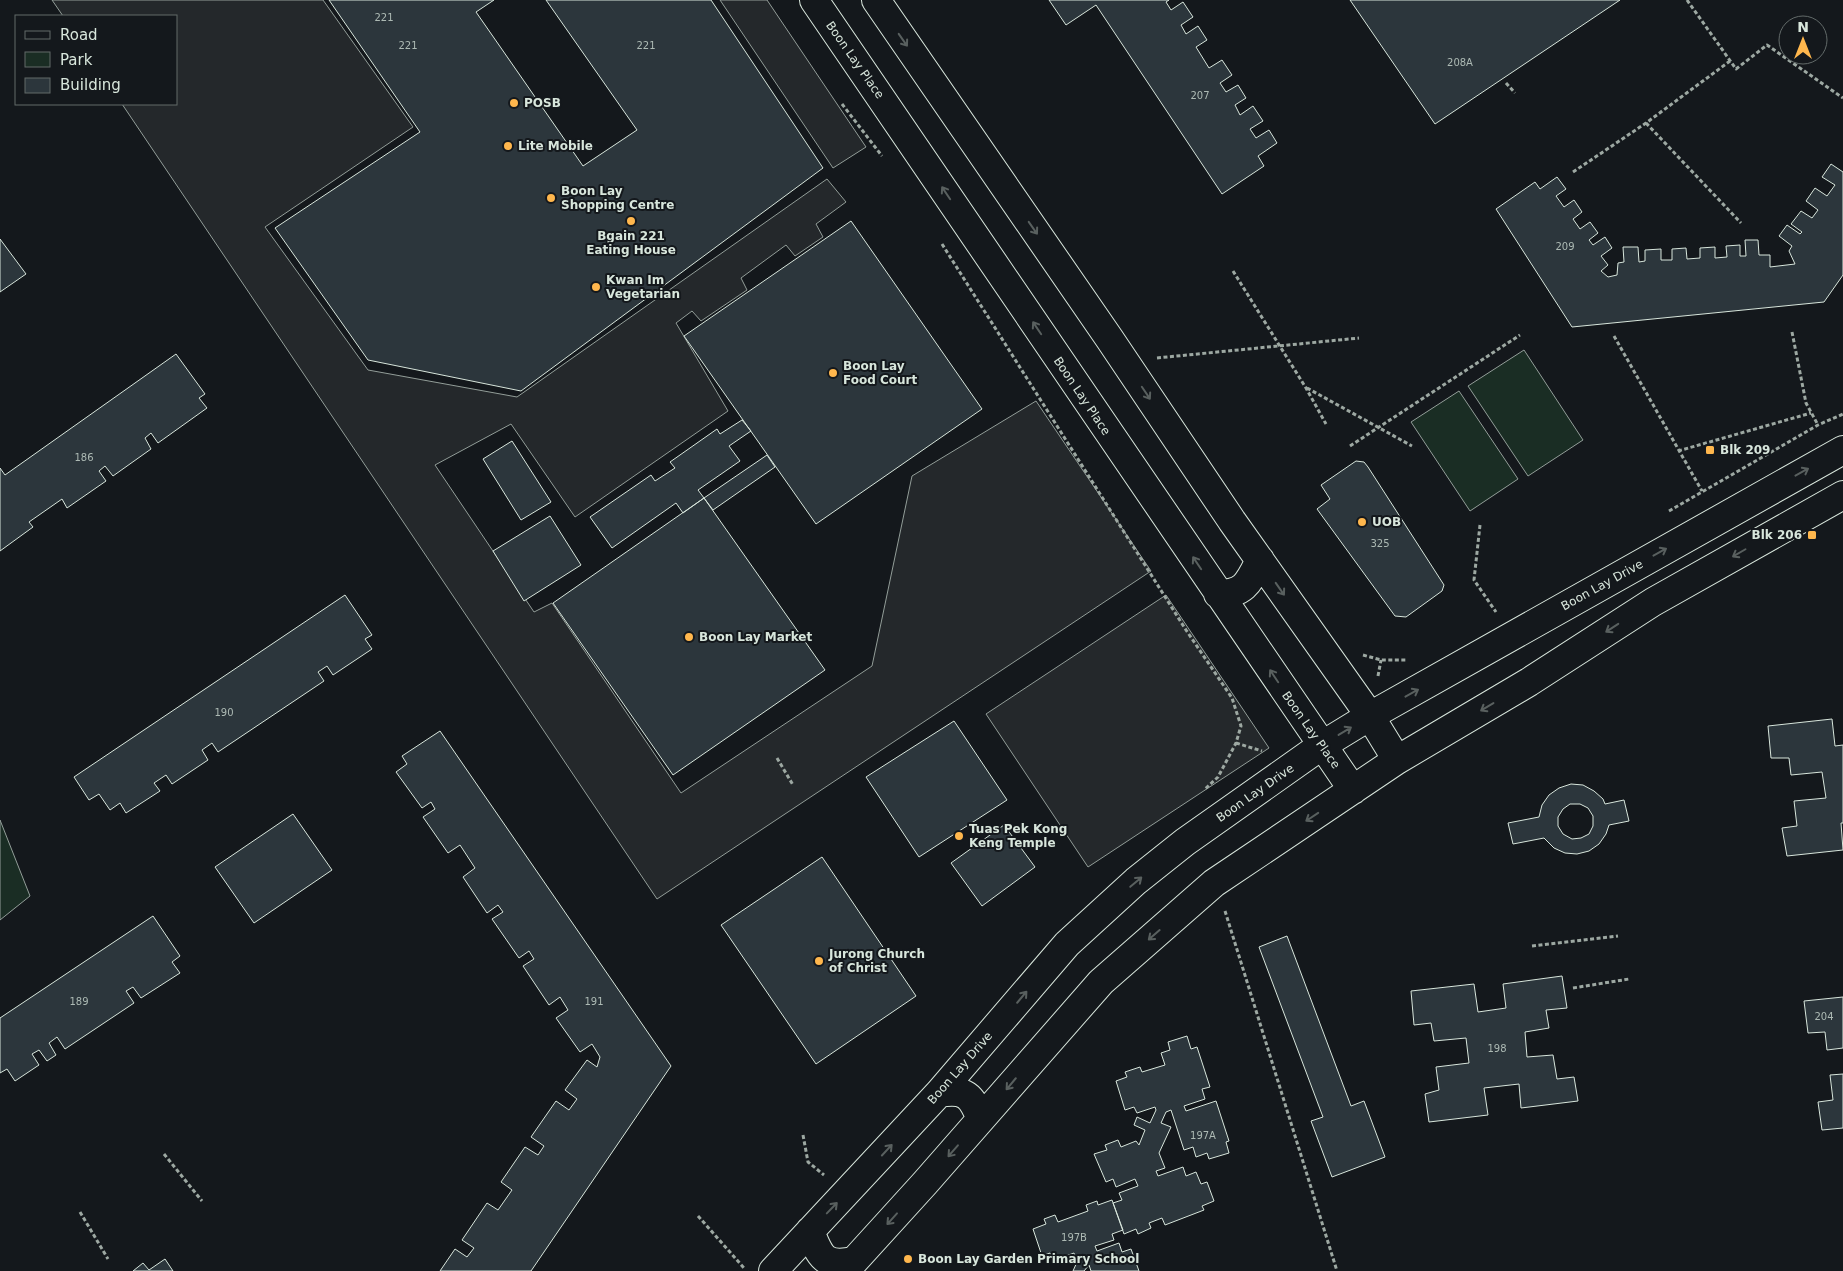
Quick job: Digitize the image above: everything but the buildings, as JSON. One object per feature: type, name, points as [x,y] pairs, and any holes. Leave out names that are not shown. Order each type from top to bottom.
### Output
[{"type":"street","name":"Boon Lay Place","points":[[814,0],[1321,746],[1353,790]]},
{"type":"street","points":[[876,0],[1260,560],[1370,716],[1397,760]]},
{"type":"street","name":"Boon Lay Drive","points":[[773,1271],[939,1092],[1067,944],[1136,881],[1185,842],[1321,746],[1370,716],[1843,450]]},
{"type":"street","points":[[810,1232],[820,1254],[827,1260],[849,1266],[982,1119],[1101,982],[1214,883],[1397,760],[1529,682],[1653,602],[1843,495]]},
{"type":"street","points":[[1218,594],[1231,594],[1238,591],[1250,580],[1260,560]]},
{"type":"street","points":[[939,1092],[954,1090],[967,1094],[973,1100],[982,1119]]},
{"type":"path","points":[[1687,0],[1736,68],[1767,45],[1843,98]]},
{"type":"path","points":[[1573,172],[1646,123],[1730,62]]},
{"type":"path","points":[[1506,83],[1514,93]]},
{"type":"path","points":[[842,104],[882,156]]},
{"type":"path","points":[[1646,123],[1741,223]]},
{"type":"path","points":[[940,241],[1186,630],[1232,698],[1241,726],[1236,743],[1263,752]]},
{"type":"path","points":[[1233,271],[1306,388],[1326,424]]},
{"type":"path","points":[[1792,332],[1806,403],[1818,425]]},
{"type":"path","points":[[1350,446],[1520,335]]},
{"type":"path","points":[[1614,336],[1702,491]]},
{"type":"path","points":[[1152,359],[1359,338]]},
{"type":"path","points":[[1306,388],[1412,446]]},
{"type":"path","points":[[1678,451],[1811,413]]},
{"type":"path","points":[[1668,512],[1818,425],[1843,414]]},
{"type":"path","points":[[1480,525],[1474,580],[1497,613],[1488,618]]},
{"type":"path","points":[[1356,649],[1362,655],[1381,660],[1398,661],[1414,659]]},
{"type":"path","points":[[1379,675],[1381,660]]},
{"type":"path","points":[[777,758],[793,785]]},
{"type":"path","points":[[1214,883],[1338,1271]]},
{"type":"path","points":[[1532,946],[1618,936]]},
{"type":"path","points":[[1572,988],[1629,979]]},
{"type":"path","points":[[803,1136],[808,1162],[824,1175]]},
{"type":"path","points":[[164,1154],[202,1201]]},
{"type":"path","points":[[80,1212],[108,1259]]},
{"type":"path","points":[[698,1216],[745,1270]]},
{"type":"green space","points":[[1524,350],[1583,440],[1528,476],[1468,386]]},
{"type":"green space","points":[[1459,391],[1518,479],[1470,511],[1411,422]]},
{"type":"green space","points":[[0,820],[30,896],[0,920]]},
{"type":"shaded area","points":[[52,0],[323,0],[413,127],[265,227],[368,370],[517,397],[827,179],[846,202],[816,224],[823,237],[795,256],[786,245],[741,278],[747,290],[701,321],[692,311],[676,323],[728,411],[575,517],[511,424],[435,465],[534,612],[552,603],[681,793],[872,666],[912,476],[1036,401],[1151,571],[657,899],[123,105],[178,105],[178,15],[62,15]]},
{"type":"shaded area","points":[[720,0],[767,0],[866,147],[833,168]]},
{"type":"shaded area","points":[[1166,595],[1269,748],[1088,867],[986,714]]},
{"type":"place","name":"POSB","points":[[514,103]]},
{"type":"place","name":"Lite Mobile","points":[[508,146]]},
{"type":"place","name":"Boon Lay Shopping Centre","points":[[551,198]]},
{"type":"place","name":"Bgain 221 Eating House","points":[[631,221]]},
{"type":"place","name":"Kwan Im Vegetarian","points":[[596,287]]},
{"type":"place","name":"Boon Lay Food Court","points":[[833,373]]},
{"type":"place","name":"Blk 209","points":[[1710,450]]},
{"type":"place","name":"UOB","points":[[1362,522]]},
{"type":"place","name":"Blk 206","points":[[1812,535]]},
{"type":"place","name":"Boon Lay Market","points":[[689,637]]},
{"type":"place","name":"Tuas Pek Kong Keng Temple","points":[[959,836]]},
{"type":"place","name":"Jurong Church of Christ","points":[[819,961]]},
{"type":"place","name":"Boon Lay Garden Primary School","points":[[908,1259]]}]
